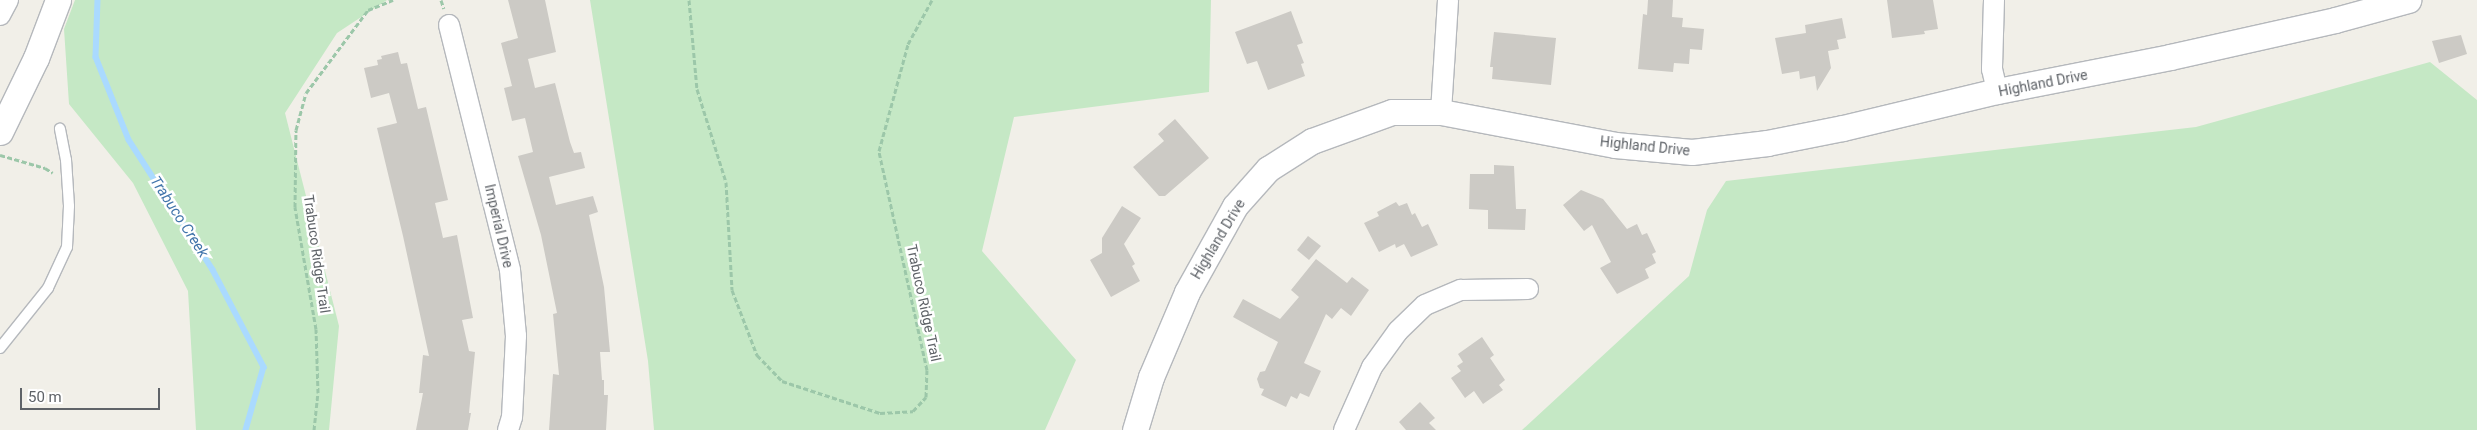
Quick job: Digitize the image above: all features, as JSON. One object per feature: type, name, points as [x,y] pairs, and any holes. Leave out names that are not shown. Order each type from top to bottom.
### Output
[{"type":"street","points":[[0,15],[8,0]]},
{"type":"street","points":[[0,132],[36,58],[58,0]]},
{"type":"street","points":[[1441,112],[1448,0]]},
{"type":"street","points":[[1994,0],[1992,69],[1997,92]]},
{"type":"street","name":"Highland Drive","points":[[1135,430],[1151,377],[1187,292],[1235,206],[1268,169],[1312,141],[1392,112],[1441,112],[1615,145],[1692,152],[1767,143],[1997,92],[2190,53],[2335,20],[2408,0]]},
{"type":"street","name":"Imperial Drive","points":[[450,25],[510,270],[516,336],[512,417],[508,430]]},
{"type":"street","points":[[1344,430],[1372,367],[1398,331],[1425,305],[1461,290],[1528,289]]},
{"type":"lane","points":[[0,348],[48,288],[67,246],[66,160],[60,129]]},
{"type":"path","name":"Trabuco Ridge Trail","points":[[314,430],[318,393],[316,329],[295,207],[296,130],[306,93],[368,10],[393,0]]},
{"type":"path","name":"Trabuco Ridge Trail","points":[[689,0],[697,89],[726,182],[732,290],[757,355],[782,381],[880,413],[913,411],[926,397],[927,370],[879,150],[908,44],[932,0]]},
{"type":"path","points":[[0,155],[45,168],[56,175]]},
{"type":"green space","points":[[75,0],[387,0],[337,33],[285,113],[339,326],[329,430],[196,430],[188,291],[133,183],[69,104],[64,29]]},
{"type":"green space","points":[[590,0],[1211,0],[1209,92],[1014,117],[982,251],[1076,360],[1045,430],[654,430],[648,361]]},
{"type":"green space","points":[[2430,62],[2477,100],[2477,430],[1522,430],[1689,276],[1707,210],[1726,181],[2196,127]]},
{"type":"building","points":[[508,0],[545,0],[556,52],[528,59],[535,88],[555,83],[570,142],[574,153],[581,152],[585,168],[549,177],[556,205],[593,196],[598,212],[589,215],[604,287],[610,352],[600,352],[604,395],[608,395],[606,430],[549,430],[553,374],[559,375],[553,314],[557,313],[541,235],[518,156],[533,152],[525,118],[512,121],[504,88],[512,86],[501,43],[518,38]]},
{"type":"building","points":[[1648,0],[1673,0],[1672,17],[1683,18],[1682,27],[1704,29],[1702,50],[1690,49],[1689,64],[1674,63],[1673,72],[1638,69],[1643,14],[1647,15]]},
{"type":"building","points":[[1887,0],[1933,0],[1938,29],[1924,31],[1925,34],[1892,38]]},
{"type":"building","points":[[1291,11],[1303,43],[1297,45],[1304,63],[1301,64],[1305,76],[1268,90],[1257,61],[1247,64],[1235,32]]},
{"type":"building","points":[[1842,18],[1846,38],[1837,40],[1839,49],[1828,51],[1831,68],[1817,91],[1815,76],[1800,79],[1799,71],[1782,74],[1775,38],[1806,33],[1805,25]]},
{"type":"building","points":[[1494,32],[1556,38],[1551,85],[1492,79],[1493,67],[1490,67]]},
{"type":"building","points":[[2461,35],[2467,54],[2439,63],[2432,41]]},
{"type":"building","points":[[398,52],[401,64],[407,63],[418,109],[426,107],[448,200],[435,203],[443,238],[457,235],[473,318],[462,320],[469,351],[475,352],[468,430],[416,430],[423,393],[419,393],[423,355],[429,356],[377,128],[397,123],[389,93],[371,98],[364,68],[378,65],[377,60],[382,59],[381,56]]},
{"type":"building","points":[[1175,119],[1209,158],[1165,196],[1159,196],[1133,167],[1164,141],[1158,134]]},
{"type":"building","points":[[1494,165],[1514,166],[1516,209],[1526,209],[1525,230],[1488,229],[1488,210],[1469,209],[1470,174],[1494,174]]},
{"type":"building","points":[[1581,190],[1603,199],[1627,229],[1637,224],[1642,235],[1647,233],[1656,252],[1652,254],[1656,263],[1645,269],[1649,278],[1617,294],[1600,268],[1611,262],[1592,225],[1584,231],[1563,205]]},
{"type":"building","points":[[1396,202],[1399,206],[1407,203],[1412,215],[1415,213],[1422,227],[1428,224],[1438,245],[1411,257],[1404,244],[1396,248],[1395,244],[1379,252],[1364,223],[1379,216],[1377,212]]},
{"type":"building","points":[[1122,206],[1141,218],[1124,244],[1135,264],[1132,266],[1140,281],[1111,297],[1090,260],[1102,253],[1102,238]]},
{"type":"building","points":[[1308,236],[1321,246],[1309,260],[1297,250]]},
{"type":"building","points":[[1316,259],[1347,283],[1352,277],[1369,290],[1351,316],[1341,308],[1332,319],[1326,314],[1304,363],[1321,371],[1309,397],[1300,393],[1297,399],[1291,396],[1286,407],[1261,395],[1264,389],[1260,388],[1257,379],[1260,372],[1265,371],[1278,342],[1233,317],[1243,299],[1280,319],[1299,297],[1291,290]]},
{"type":"building","points":[[1482,337],[1494,355],[1490,358],[1505,380],[1499,385],[1503,390],[1483,404],[1474,391],[1465,398],[1451,378],[1461,371],[1457,366],[1463,362],[1458,354]]},
{"type":"building","points":[[1420,402],[1435,418],[1429,423],[1436,430],[1406,430],[1399,422]]},
{"type":"waterway","name":"Trabuco Creek","points":[[98,0],[96,57],[129,140],[213,270],[264,367],[246,430]]}]
